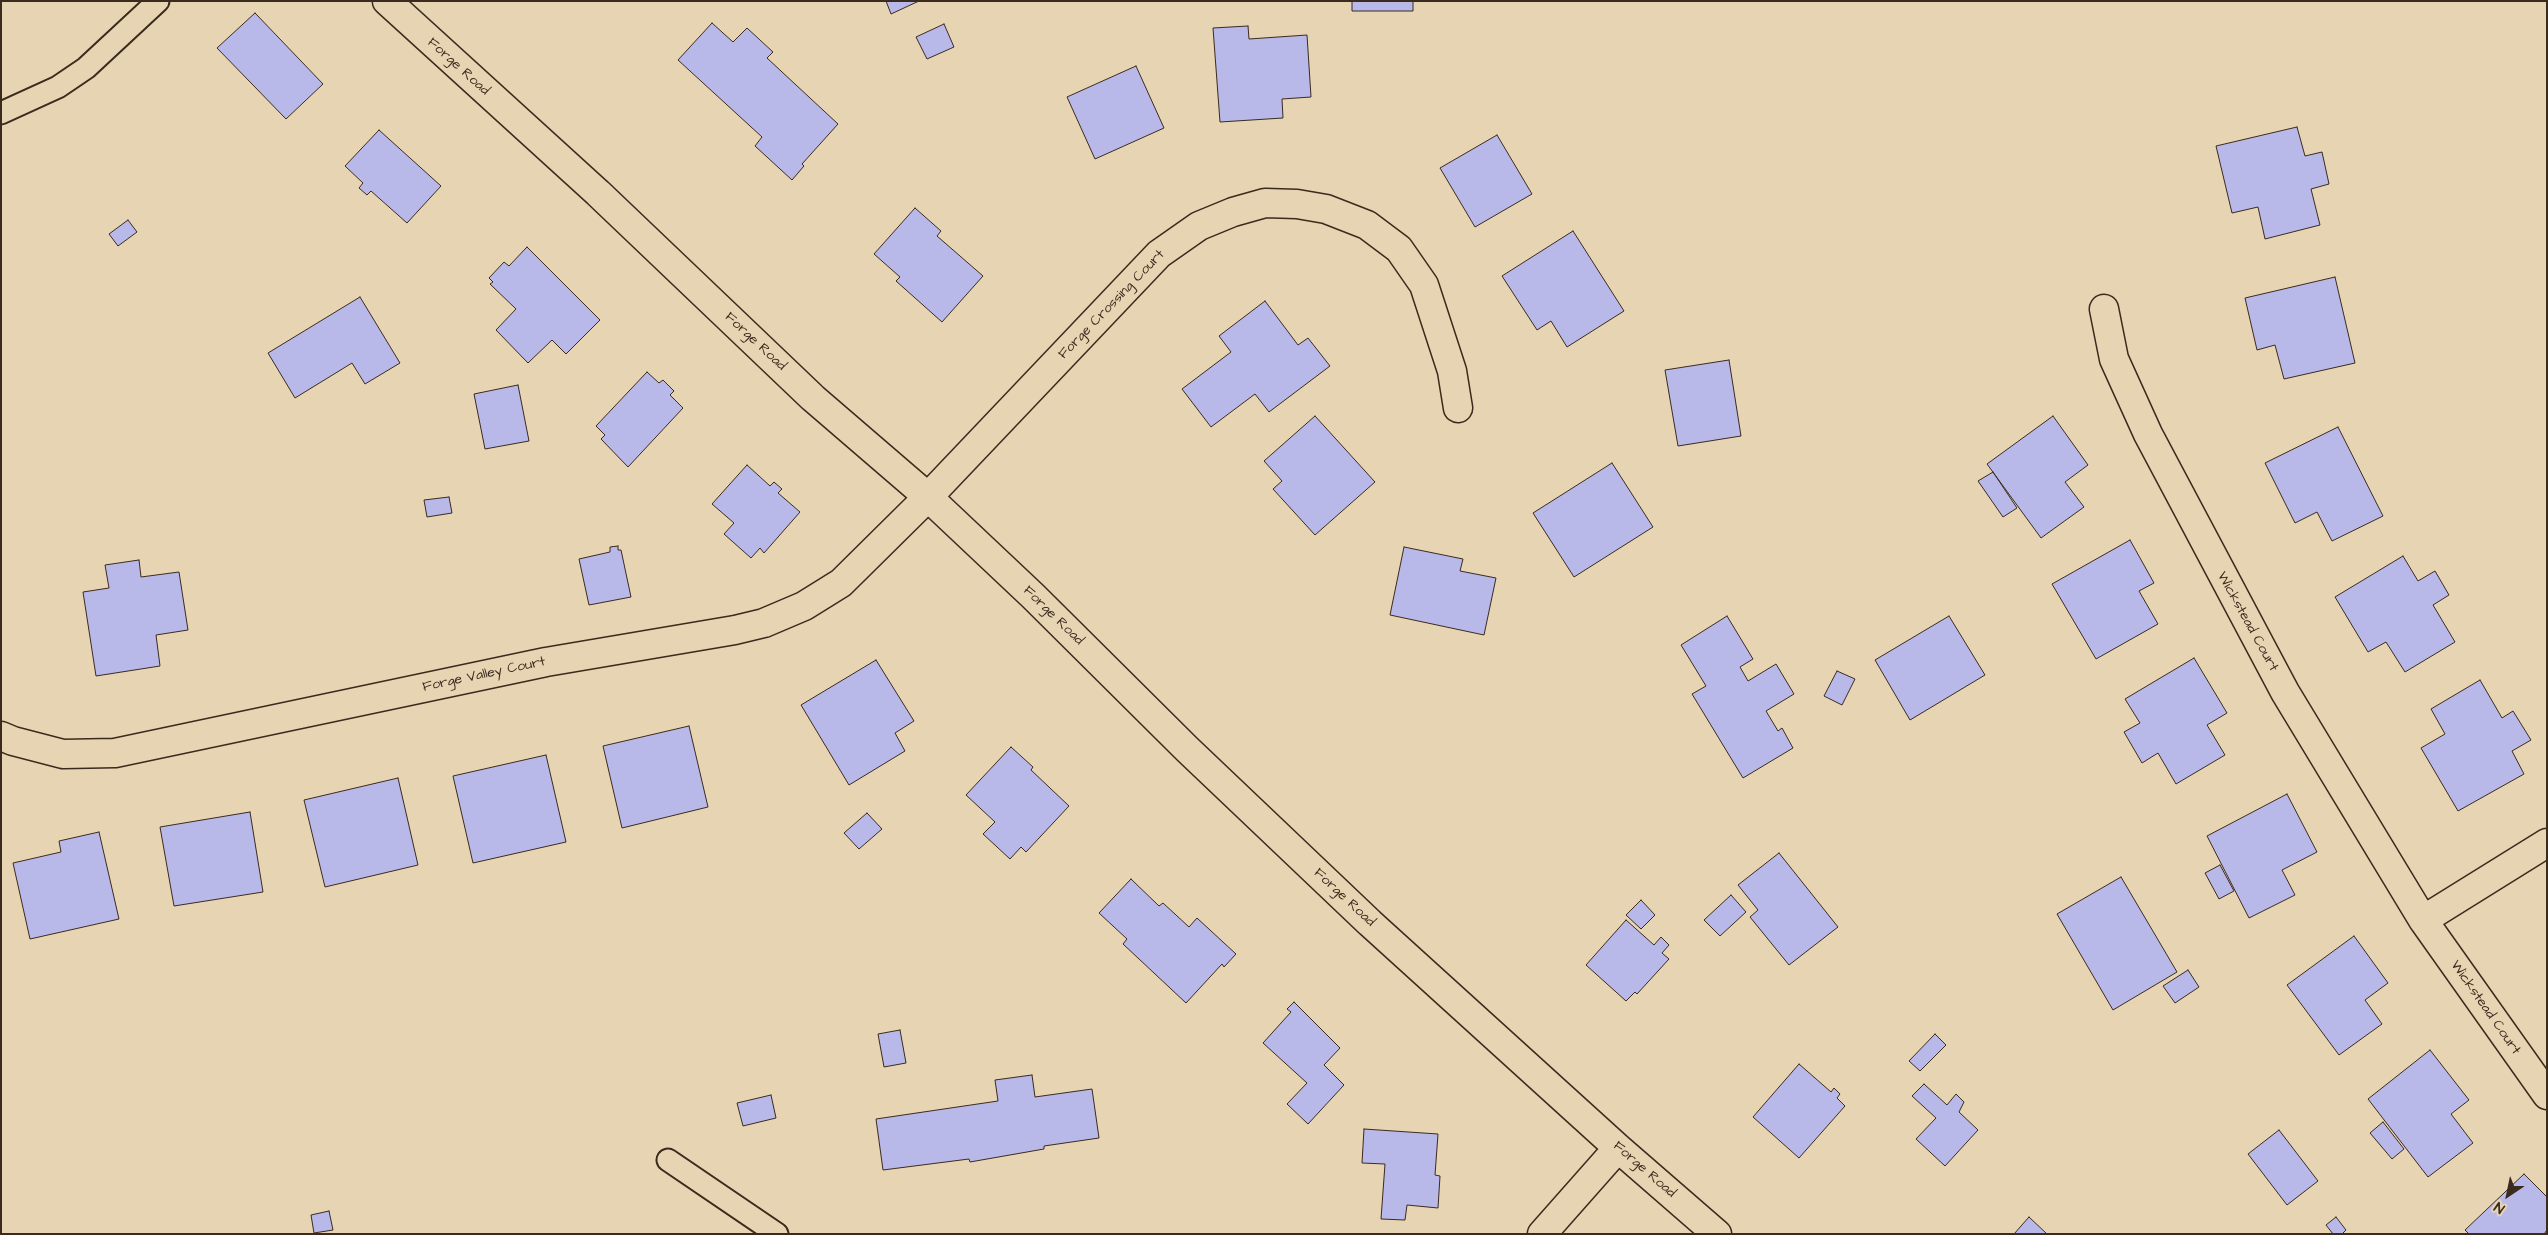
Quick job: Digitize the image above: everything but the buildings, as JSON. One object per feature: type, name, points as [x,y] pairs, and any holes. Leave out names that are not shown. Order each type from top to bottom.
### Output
[{"type":"street","name":"Forge Road","points":[[387,1],[598,193],[813,398],[928,496],[1335,890],[1618,1148],[1717,1234]]},
{"type":"street","name":"Forge Crossing Court","points":[[928,496],[1159,254],[1200,226],[1233,212],[1265,203],[1297,204],[1326,209],[1367,225],[1399,249],[1424,285],[1452,371],[1458,408]]},
{"type":"street","name":"Wickstead Court","points":[[2104,309],[2114,360],[2148,434],[2285,692],[2423,920],[2547,1095]]},
{"type":"street","name":"Forge Valley Court","points":[[1,736],[13,742],[63,754],[115,753],[546,662],[734,630],[764,623],[804,606],[841,583],[928,496]]},
{"type":"street","points":[[2423,920],[2547,843]]},
{"type":"street","points":[[1542,1234],[1618,1148]]},
{"type":"lane","points":[[1,113],[58,87],[86,68],[158,1]]},
{"type":"lane","points":[[668,1160],[777,1234]]}]
